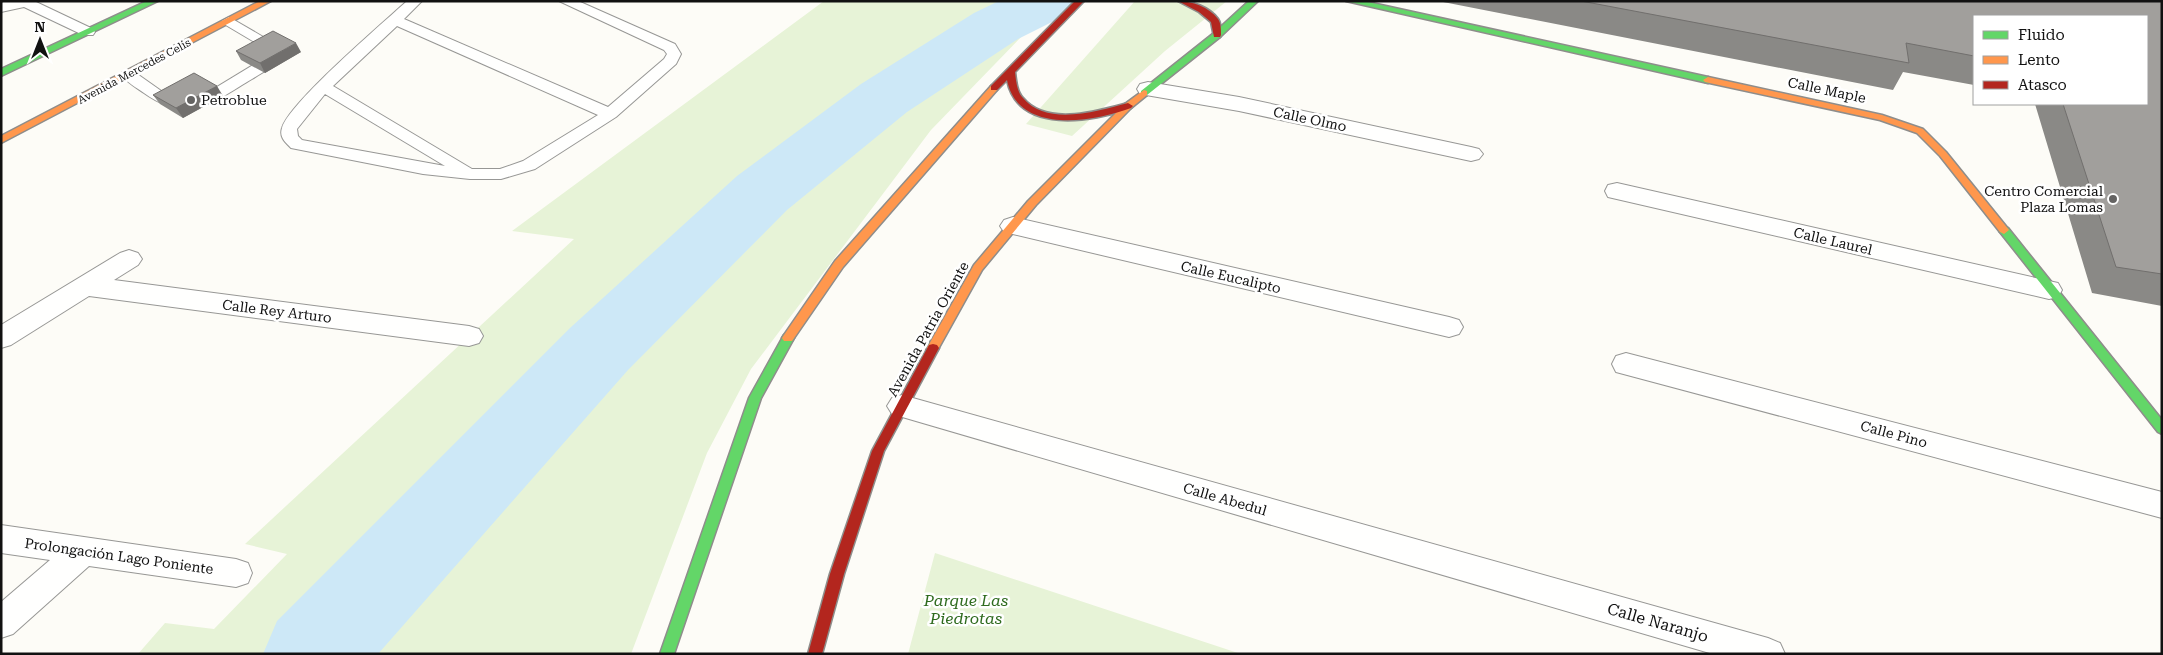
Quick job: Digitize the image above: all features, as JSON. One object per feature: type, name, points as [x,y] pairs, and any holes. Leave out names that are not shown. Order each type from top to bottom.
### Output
[{"type":"street","points":[[1,73],[154,1]]},
{"type":"street","name":"Avenida Mercedes Celis","points":[[1,140],[267,1]]},
{"type":"street","points":[[667,654],[755,398],[794,327],[839,264],[1010,71],[1080,1]]},
{"type":"street","points":[[1182,1],[1202,10],[1215,22],[1216,35]]},
{"type":"street","name":"Avenida Patria Oriente","points":[[815,654],[837,574],[878,451],[978,268],[1032,203],[1128,106],[1216,35],[1254,1]]},
{"type":"street","name":"Calle Maple","points":[[1350,1],[1882,118],[1920,131],[1943,154],[2162,429]]},
{"type":"street","points":[[1010,71],[1012,85],[1020,101],[1029,109],[1056,116],[1082,116],[1105,115],[1128,106]]},
{"type":"street","name":"Calle Olmo","points":[[1148,88],[1239,104],[1471,154]]},
{"type":"street","name":"Calle Laurel","points":[[1618,191],[2050,290]]},
{"type":"street","name":"Calle Eucalipto","points":[[1013,226],[1448,327]]},
{"type":"street","points":[[1,338],[129,259]]},
{"type":"street","name":"Calle Rey Arturo","points":[[84,286],[469,336]]},
{"type":"street","name":"Calle Pino","points":[[1626,364],[2162,505]]},
{"type":"street","name":"Calle Abedul","points":[[902,406],[1548,591]]},
{"type":"street","name":"Prolongación Lago Poniente","points":[[1,540],[236,573]]},
{"type":"street","points":[[1,623],[83,551]]},
{"type":"street","name":"Calle Naranjo","points":[[1548,591],[1768,654]]},
{"type":"lane","points":[[414,1],[323,87],[294,120],[289,129],[290,138],[297,144],[423,169],[470,174],[501,174],[529,165],[610,114],[671,61],[674,54],[670,47],[566,1]]},
{"type":"lane","points":[[1,8],[11,4],[26,3],[88,32]]},
{"type":"lane","points":[[396,20],[610,114]]},
{"type":"lane","points":[[128,74],[170,103],[192,105],[201,103],[274,59],[282,52],[229,21]]},
{"type":"lane","points":[[323,87],[470,174]]},
{"type":"green space","points":[[824,1],[1056,1],[931,130],[751,369],[707,453],[631,654],[138,654],[165,623],[214,629],[287,554],[245,544],[574,239],[512,231]]},
{"type":"green space","points":[[1135,1],[1227,1],[1165,51],[1072,136],[1026,124]]},
{"type":"green space","name":"Parque Las Piedrotas","points":[[935,553],[1241,654],[908,654]]},
{"type":"building","points":[[1581,1],[2162,1],[2162,274],[2116,267],[2063,105],[2148,105],[2148,15],[1973,15],[1973,56],[1906,43],[1909,63]]},
{"type":"building","points":[[273,31],[296,43],[260,63],[236,51]]},
{"type":"building","points":[[194,73],[217,86],[176,108],[153,95]]},
{"type":"waterway","points":[[313,654],[599,349],[762,193],[884,98],[996,26],[1047,1]]},
{"type":"traffic: fast","points":[[1,73],[154,1]]},
{"type":"traffic: fast","points":[[1144,93],[1217,35],[1254,1]]},
{"type":"traffic: fast","points":[[1350,1],[1708,80]]},
{"type":"traffic: fast","points":[[2004,230],[2162,429]]},
{"type":"traffic: fast","points":[[667,654],[755,398],[788,338]]},
{"type":"traffic: slow","points":[[1,140],[267,1]]},
{"type":"traffic: slow","points":[[1708,80],[1882,118],[1920,131],[1943,154],[2004,230]]},
{"type":"traffic: slow","points":[[788,338],[839,264],[994,88]]},
{"type":"traffic: slow","points":[[933,348],[978,268],[1032,203],[1128,106],[1144,93]]},
{"type":"traffic: jam","points":[[994,88],[1080,1]]},
{"type":"traffic: jam","points":[[1182,1],[1202,10],[1215,21],[1217,35]]},
{"type":"traffic: jam","points":[[1010,71],[1014,91],[1020,101],[1030,109],[1042,114],[1056,117],[1087,116],[1102,114],[1128,106]]},
{"type":"traffic: jam","points":[[815,654],[837,574],[878,451],[933,348]]},
{"type":"place","name":"Petroblue","points":[[191,100]]},
{"type":"place","name":"Centro Comercial Plaza Lomas","points":[[2113,199]]}]
